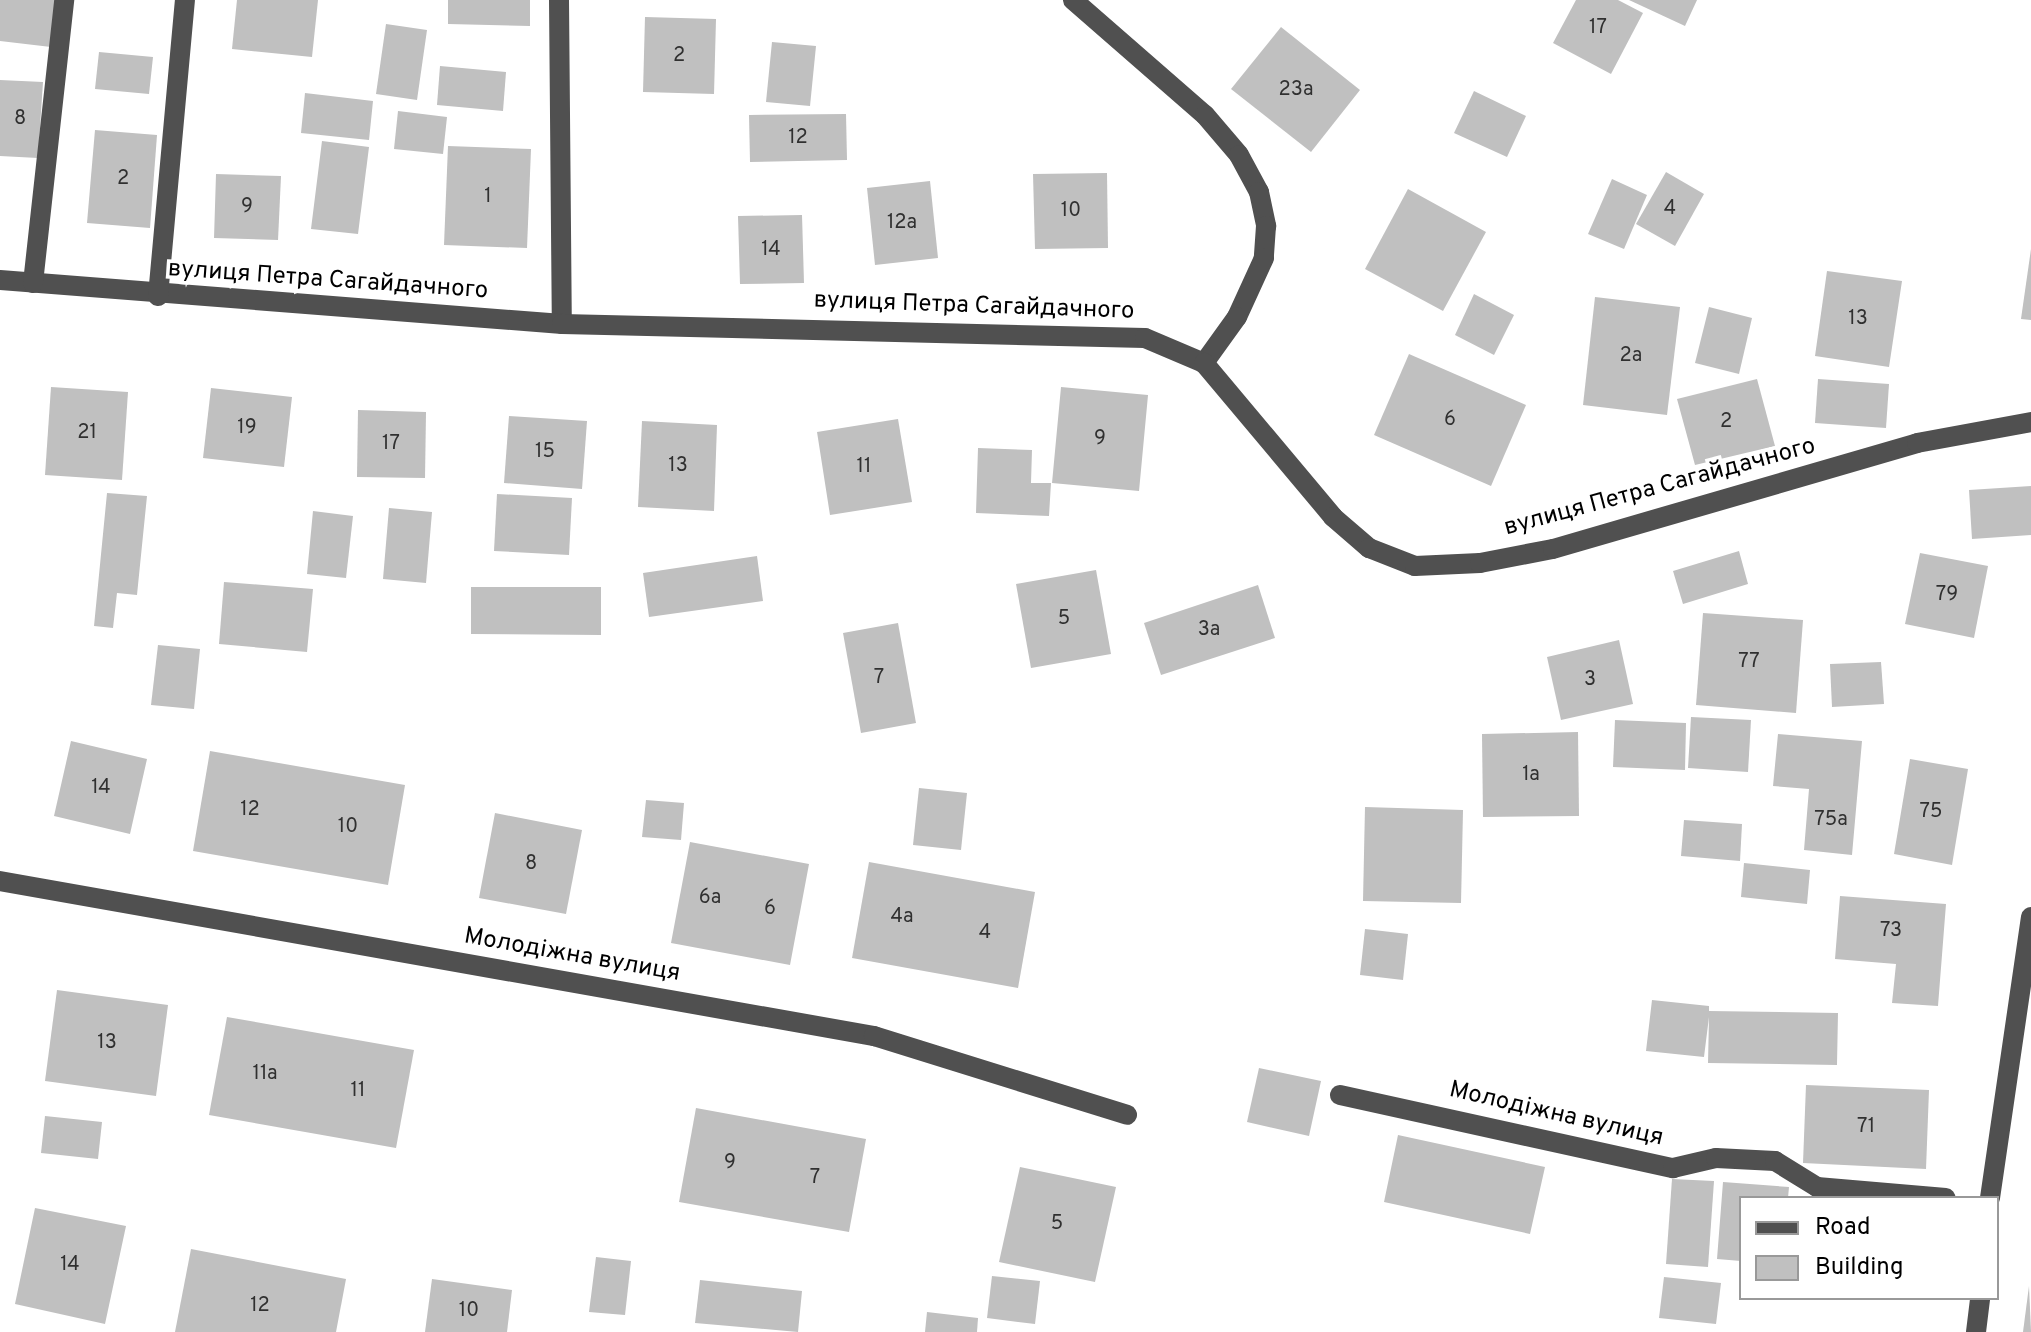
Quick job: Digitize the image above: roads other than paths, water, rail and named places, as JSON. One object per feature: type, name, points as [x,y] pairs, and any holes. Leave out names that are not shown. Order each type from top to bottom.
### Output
[{"type":"street","points":[[33,283],[64,0]]},
{"type":"street","points":[[158,296],[185,0]]},
{"type":"street","points":[[559,0],[562,324]]},
{"type":"street","points":[[1073,0],[1205,115],[1239,155],[1259,192],[1266,226],[1264,258],[1237,317],[1204,363]]},
{"type":"street","name":"вулиця Петра Сагайдачного","points":[[0,280],[158,296],[562,324],[1121,334],[1204,363],[1333,517],[1369,548],[1415,566],[1480,563],[1553,549],[1917,443],[2031,422]]},
{"type":"street","name":"Молодіжна вулиця","points":[[0,881],[874,1036],[1127,1115]]},
{"type":"street","points":[[1990,1196],[2031,917]]},
{"type":"street","name":"Молодіжна вулиця","points":[[1340,1095],[1673,1168],[1716,1158],[1775,1161],[1817,1187],[1923,1196]]},
{"type":"street","points":[[1976,1332],[1980,1300]]}]
